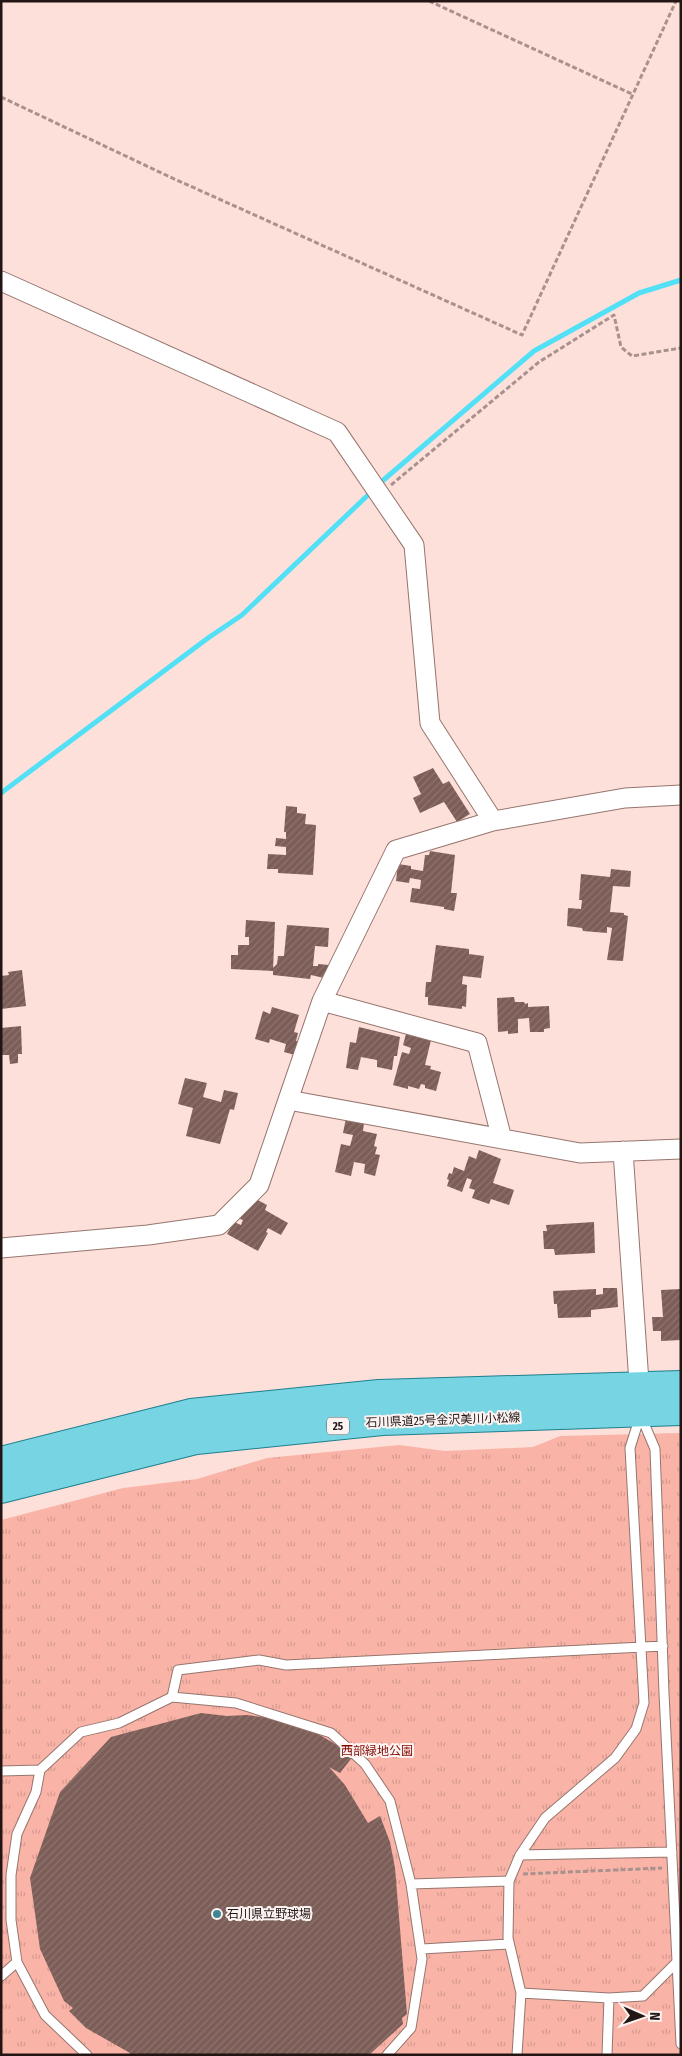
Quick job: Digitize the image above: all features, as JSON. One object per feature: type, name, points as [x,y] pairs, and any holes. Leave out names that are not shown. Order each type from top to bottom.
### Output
[{"type":"main road","name":"25","points":[[1,1460],[191,1413],[380,1394],[681,1385]]},
{"type":"main road","name":"石川県道25号金沢美川小松線","points":[[1,1489],[196,1440],[382,1421],[681,1411]]},
{"type":"street","points":[[1,281],[337,432],[414,545],[430,723],[493,820]]},
{"type":"street","points":[[1,1248],[148,1236],[219,1225],[259,1185],[322,1001],[396,850],[493,820],[625,798],[681,795]]},
{"type":"street","points":[[322,1001],[477,1043],[502,1139]]},
{"type":"street","points":[[288,1100],[580,1153],[681,1149]]},
{"type":"street","points":[[624,1151],[640,1386],[640,1413]]},
{"type":"lane","points":[[640,1413],[655,1449],[664,1693],[681,2044]]},
{"type":"lane","points":[[517,2055],[521,1993],[508,1938],[511,1878],[520,1855],[545,1818],[614,1758],[636,1729],[644,1703],[630,1448],[640,1413]]},
{"type":"lane","points":[[172,1697],[178,1670],[259,1660],[286,1664],[663,1646]]},
{"type":"lane","points":[[87,2055],[45,2015],[17,1962],[11,1920],[11,1875],[17,1834],[36,1792],[40,1770],[81,1732],[119,1723],[172,1697],[236,1703],[331,1732],[365,1764],[390,1801],[411,1884],[422,1949],[411,2028],[386,2055]]},
{"type":"lane","points":[[1,1770],[40,1770]]},
{"type":"lane","points":[[520,1855],[672,1852]]},
{"type":"lane","points":[[411,1884],[511,1878]]},
{"type":"lane","points":[[422,1949],[509,1944]]},
{"type":"lane","points":[[1,1976],[17,1962]]},
{"type":"lane","points":[[521,1993],[609,1998],[643,1996],[678,1962]]},
{"type":"lane","points":[[607,2055],[609,1998]]},
{"type":"path","points":[[429,1],[632,94]]},
{"type":"path","points":[[1,97],[170,177],[522,335],[602,166],[632,94],[676,1]]},
{"type":"path","points":[[379,495],[539,362],[614,315],[621,347],[632,356],[681,348]]},
{"type":"path","points":[[511,1878],[673,1867]]},
{"type":"green space","name":"西部緑地公園","points":[[681,1433],[681,2055],[1,2055],[1,1520],[123,1488],[197,1479],[267,1458],[399,1445],[445,1451],[533,1447],[560,1436]]},
{"type":"building","points":[[433,768],[443,784],[449,781],[470,814],[457,822],[444,802],[420,813],[413,798],[421,794],[413,777]]},
{"type":"building","points":[[286,806],[297,807],[297,813],[306,814],[305,824],[316,825],[313,875],[278,873],[278,869],[267,869],[268,854],[286,855],[286,847],[275,846],[276,838],[286,839],[286,832],[284,832]]},
{"type":"building","points":[[430,851],[455,855],[451,893],[457,893],[454,911],[444,909],[444,907],[410,902],[412,888],[420,889],[421,880],[410,878],[409,883],[396,881],[398,864],[411,866],[411,869],[423,871],[425,855],[429,855]]},
{"type":"building","points":[[611,869],[631,871],[630,887],[613,886],[610,912],[624,913],[624,915],[628,916],[623,961],[607,960],[612,928],[607,927],[607,933],[583,931],[582,928],[567,926],[568,908],[581,909],[582,900],[579,900],[581,874],[610,877]]},
{"type":"building","points":[[246,920],[275,922],[273,971],[231,969],[231,955],[238,955],[238,945],[249,945],[249,937],[245,937]]},
{"type":"building","points":[[287,925],[329,928],[328,947],[315,946],[313,966],[318,966],[318,964],[329,965],[328,979],[311,975],[310,979],[273,975],[273,968],[277,964],[278,956],[284,956]]},
{"type":"building","points":[[436,945],[469,949],[469,954],[484,956],[481,978],[463,976],[462,984],[467,985],[466,1007],[462,1006],[462,1009],[428,1005],[428,997],[425,997],[426,982],[431,982]]},
{"type":"building","points":[[22,970],[26,1006],[1,1009],[1,976],[9,975],[8,972]]},
{"type":"building","points":[[514,997],[515,1002],[528,1003],[528,1007],[549,1006],[550,1028],[544,1029],[544,1032],[530,1032],[529,1018],[518,1019],[518,1033],[498,1032],[497,998]]},
{"type":"building","points":[[272,1007],[299,1015],[294,1032],[298,1033],[296,1041],[300,1042],[295,1055],[284,1052],[286,1044],[270,1039],[269,1043],[255,1039],[263,1011],[270,1014]]},
{"type":"building","points":[[21,1026],[22,1054],[18,1054],[18,1063],[10,1064],[9,1055],[1,1055],[1,1028]]},
{"type":"building","points":[[359,1027],[400,1037],[397,1056],[394,1056],[392,1070],[377,1067],[377,1060],[361,1057],[358,1070],[346,1068],[350,1042],[356,1043]]},
{"type":"building","points":[[406,1034],[431,1040],[425,1065],[431,1066],[430,1069],[441,1072],[436,1091],[425,1088],[425,1085],[421,1084],[419,1089],[408,1086],[408,1089],[393,1085],[402,1052],[409,1054],[411,1048],[403,1045]]},
{"type":"building","points":[[185,1078],[207,1083],[203,1097],[221,1102],[224,1090],[238,1093],[234,1110],[230,1109],[220,1144],[186,1136],[193,1108],[178,1104]]},
{"type":"building","points":[[346,1118],[364,1123],[363,1131],[377,1134],[374,1146],[377,1147],[375,1154],[380,1155],[375,1176],[364,1173],[365,1164],[354,1162],[351,1176],[335,1172],[341,1144],[350,1146],[353,1135],[343,1133]]},
{"type":"building","points":[[479,1150],[501,1159],[493,1183],[514,1190],[509,1205],[491,1199],[489,1204],[472,1198],[475,1190],[469,1188],[472,1180],[467,1178],[462,1192],[447,1186],[449,1173],[452,1174],[454,1167],[464,1171],[469,1156],[476,1159]]},
{"type":"building","points":[[252,1197],[267,1205],[265,1210],[288,1223],[281,1235],[268,1228],[266,1232],[268,1233],[258,1251],[227,1234],[234,1222],[241,1225],[243,1220],[240,1219]]},
{"type":"building","points":[[594,1222],[595,1253],[555,1255],[554,1249],[544,1249],[543,1231],[547,1231],[546,1225]]},
{"type":"building","points":[[603,1288],[617,1288],[618,1307],[591,1310],[591,1317],[558,1318],[557,1304],[554,1304],[553,1291],[596,1289],[596,1295],[603,1294]]},
{"type":"building","points":[[681,1289],[681,1340],[661,1341],[661,1331],[653,1331],[652,1317],[663,1317],[661,1290]]},
{"type":"building","name":"石川県立野球場","points":[[201,1713],[227,1716],[247,1715],[277,1719],[318,1734],[354,1755],[340,1773],[329,1767],[345,1785],[368,1823],[380,1816],[390,1842],[395,1868],[407,2014],[402,2018],[403,2024],[369,2055],[129,2055],[130,2053],[86,2028],[69,2011],[73,2008],[64,2001],[40,1949],[30,1878],[60,1792],[111,1737]]},
{"type":"waterway","points":[[380,483],[534,351],[639,293],[681,280]]},
{"type":"waterway","points":[[1,793],[208,638],[242,615],[368,495]]},
{"type":"place","name":"石川県立野球場","points":[[217,1914]]}]
